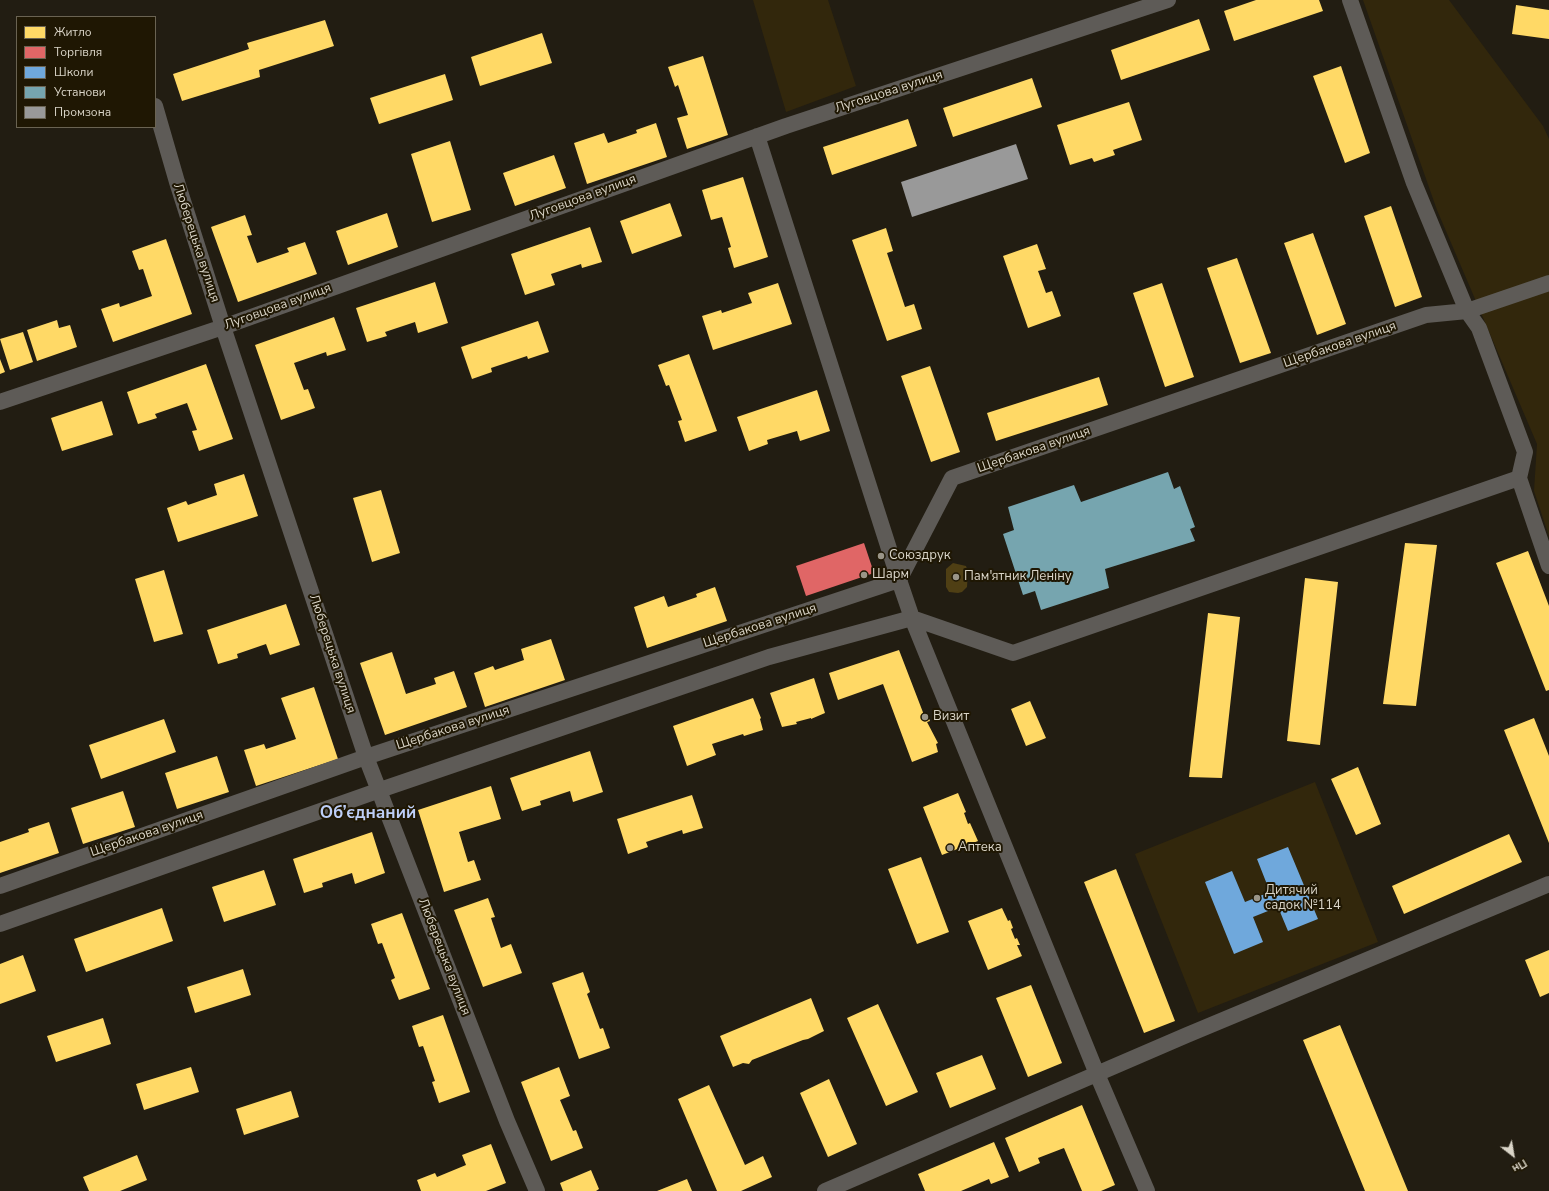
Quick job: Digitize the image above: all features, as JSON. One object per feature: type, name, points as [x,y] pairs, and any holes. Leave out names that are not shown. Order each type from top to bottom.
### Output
[{"type":"street","name":"Луговцова вулиця","points":[[0,402],[223,327],[758,136],[1168,0]]},
{"type":"street","points":[[1350,0],[1414,184],[1466,311],[1479,328],[1525,452],[1519,478],[1549,566]]},
{"type":"street","name":"Люберецька вулиця","points":[[156,109],[177,182],[223,327],[366,757],[507,1121],[537,1191]]},
{"type":"street","points":[[758,136],[912,618],[1097,1074],[1147,1191]]},
{"type":"street","name":"Щербакова вулиця","points":[[0,886],[366,757],[899,580],[952,478],[1426,315],[1466,311],[1549,283]]},
{"type":"street","points":[[0,924],[380,790],[769,657],[912,618],[1013,653],[1519,478]]},
{"type":"street","points":[[825,1191],[1097,1074],[1549,884]]},
{"type":"shaded area","points":[[753,0],[828,0],[856,86],[786,112]]},
{"type":"shaded area","points":[[1363,0],[1449,0],[1543,126],[1549,139],[1549,536],[1534,491],[1537,444],[1437,210]]},
{"type":"shaded area","points":[[953,563],[966,566],[968,572],[967,587],[962,592],[958,593],[949,592],[946,587],[946,569]]},
{"type":"shaded area","name":"Дитячий садок №114","points":[[1315,782],[1378,942],[1198,1013],[1135,854]]},
{"type":"building: Житло","points":[[1256,0],[1319,0],[1323,11],[1234,41],[1224,11]]},
{"type":"building: Житло","points":[[1516,5],[1549,10],[1549,39],[1512,34]]},
{"type":"building: Житло","points":[[1199,19],[1210,50],[1121,80],[1111,50]]},
{"type":"building: Житло","points":[[325,20],[334,46],[259,70],[260,77],[182,101],[173,74],[249,49],[247,43]]},
{"type":"building: Житло","points":[[542,33],[552,63],[480,86],[471,57]]},
{"type":"building: Житло","points":[[703,56],[728,135],[687,149],[677,118],[688,115],[678,85],[675,87],[668,67]]},
{"type":"building: Житло","points":[[1341,66],[1370,153],[1345,163],[1313,76]]},
{"type":"building: Житло","points":[[445,74],[453,100],[379,124],[370,98]]},
{"type":"building: Житло","points":[[1032,78],[1042,107],[953,137],[943,108]]},
{"type":"building: Житло","points":[[1129,102],[1142,140],[1113,150],[1115,155],[1094,162],[1092,158],[1070,165],[1057,125]]},
{"type":"building: Житло","points":[[908,119],[917,146],[832,175],[823,147]]},
{"type":"building: Житло","points":[[656,123],[667,157],[587,184],[574,143],[604,133],[608,143],[637,133],[636,130]]},
{"type":"building: Житло","points":[[450,141],[471,210],[432,222],[411,154]]},
{"type":"building: Житло","points":[[554,155],[566,188],[515,206],[503,173]]},
{"type":"building: Житло","points":[[743,177],[768,257],[734,268],[728,248],[731,247],[722,217],[711,220],[702,190]]},
{"type":"building: Житло","points":[[670,203],[682,236],[632,254],[620,221]]},
{"type":"building: Житло","points":[[1391,206],[1422,297],[1395,307],[1364,216]]},
{"type":"building: Житло","points":[[387,213],[398,247],[348,265],[336,231]]},
{"type":"building: Житло","points":[[245,215],[252,235],[247,236],[257,263],[289,252],[287,248],[305,242],[317,274],[238,302],[211,227]]},
{"type":"building: Житло","points":[[590,227],[602,262],[582,268],[581,264],[551,274],[555,285],[525,295],[511,254]]},
{"type":"building: Житло","points":[[886,228],[893,251],[887,253],[905,307],[914,304],[922,329],[887,341],[852,240]]},
{"type":"building: Житло","points":[[1313,233],[1346,324],[1317,335],[1284,243]]},
{"type":"building: Житло","points":[[166,239],[192,314],[113,342],[101,309],[119,303],[120,307],[152,296],[143,269],[139,270],[132,251]]},
{"type":"building: Житло","points":[[1037,244],[1046,269],[1038,271],[1046,293],[1052,291],[1061,316],[1028,328],[1003,256]]},
{"type":"building: Житло","points":[[1237,258],[1271,353],[1240,363],[1207,268]]},
{"type":"building: Житло","points":[[435,282],[448,323],[418,333],[415,322],[385,332],[387,336],[367,342],[356,308]]},
{"type":"building: Житло","points":[[778,283],[792,324],[713,350],[702,316],[721,310],[722,313],[752,303],[748,293]]},
{"type":"building: Житло","points":[[1162,283],[1194,377],[1165,387],[1133,293]]},
{"type":"building: Житло","points":[[334,317],[346,350],[327,356],[326,352],[294,363],[304,390],[308,389],[315,408],[281,420],[255,345]]},
{"type":"building: Житло","points":[[57,320],[59,328],[70,325],[77,347],[37,361],[27,330]]},
{"type":"building: Житло","points":[[538,321],[549,352],[528,359],[527,356],[491,368],[492,372],[472,379],[461,347]]},
{"type":"building: Житло","points":[[23,332],[33,362],[10,370],[0,339]]},
{"type":"building: Житло","points":[[689,354],[717,431],[685,442],[678,421],[682,420],[669,385],[666,386],[658,365]]},
{"type":"building: Житло","points":[[0,359],[5,372],[0,374]]},
{"type":"building: Житло","points":[[206,364],[233,439],[199,451],[192,431],[197,430],[187,403],[155,414],[157,418],[138,424],[127,392]]},
{"type":"building: Житло","points":[[930,366],[960,452],[931,462],[901,376]]},
{"type":"building: Житло","points":[[1099,377],[1108,405],[996,441],[987,413]]},
{"type":"building: Житло","points":[[817,390],[830,431],[800,441],[797,431],[767,440],[768,444],[749,451],[737,417]]},
{"type":"building: Житло","points":[[102,401],[113,435],[62,451],[51,418]]},
{"type":"building: Житло","points":[[244,474],[258,516],[178,542],[167,508],[186,501],[188,505],[217,495],[214,484]]},
{"type":"building: Житло","points":[[381,490],[400,553],[372,562],[353,498]]},
{"type":"building: Житло","points":[[1405,543],[1437,545],[1416,706],[1383,704]]},
{"type":"building: Житло","points":[[1528,551],[1549,606],[1549,690],[1546,691],[1496,563]]},
{"type":"building: Житло","points":[[164,570],[183,634],[154,642],[135,579]]},
{"type":"building: Житло","points":[[1305,578],[1338,582],[1320,745],[1287,741]]},
{"type":"building: Житло","points":[[715,587],[727,621],[647,648],[634,607],[664,596],[668,607],[697,597],[696,594]]},
{"type":"building: Житло","points":[[286,604],[300,645],[270,655],[266,644],[237,654],[238,658],[218,664],[207,630]]},
{"type":"building: Житло","points":[[1208,613],[1240,617],[1222,778],[1189,777]]},
{"type":"building: Житло","points":[[551,639],[565,680],[485,707],[474,673],[493,666],[495,670],[524,660],[521,649]]},
{"type":"building: Житло","points":[[899,650],[924,715],[927,714],[930,721],[927,722],[938,743],[936,744],[938,752],[912,762],[883,684],[838,700],[829,673]]},
{"type":"building: Житло","points":[[392,652],[406,694],[436,684],[434,678],[454,671],[467,707],[385,735],[360,663]]},
{"type":"building: Житло","points":[[814,678],[825,713],[811,719],[796,722],[797,724],[782,727],[770,693]]},
{"type":"building: Житло","points":[[314,687],[338,759],[256,786],[244,750],[264,744],[266,749],[296,739],[281,698]]},
{"type":"building: Житло","points":[[753,698],[761,718],[763,730],[744,736],[743,734],[712,744],[716,755],[687,766],[673,726]]},
{"type":"building: Житло","points":[[1030,701],[1046,738],[1026,746],[1011,709]]},
{"type":"building: Житло","points":[[1534,718],[1549,756],[1549,843],[1504,730]]},
{"type":"building: Житло","points":[[164,719],[176,752],[101,779],[89,745]]},
{"type":"building: Житло","points":[[590,751],[603,792],[573,802],[570,791],[540,801],[541,805],[522,811],[510,778]]},
{"type":"building: Житло","points":[[217,756],[229,792],[177,809],[165,773]]},
{"type":"building: Житло","points":[[1358,767],[1381,824],[1356,835],[1331,779]]},
{"type":"building: Житло","points":[[491,786],[501,819],[459,832],[468,862],[474,860],[481,880],[444,892],[418,810]]},
{"type":"building: Житло","points":[[123,791],[135,827],[83,844],[71,808]]},
{"type":"building: Житло","points":[[958,793],[966,812],[964,813],[968,824],[970,823],[978,841],[942,855],[923,807]]},
{"type":"building: Житло","points":[[692,795],[703,828],[683,834],[682,830],[646,842],[648,847],[628,854],[617,819]]},
{"type":"building: Житло","points":[[49,822],[59,853],[0,873],[0,842],[29,832],[28,829]]},
{"type":"building: Житло","points":[[372,832],[385,873],[355,884],[352,873],[322,883],[323,887],[304,893],[293,859]]},
{"type":"building: Житло","points":[[1509,834],[1522,862],[1404,914],[1392,886]]},
{"type":"building: Житло","points":[[921,857],[949,932],[917,944],[888,869]]},
{"type":"building: Житло","points":[[1116,869],[1175,1021],[1144,1033],[1084,882]]},
{"type":"building: Житло","points":[[264,870],[276,905],[224,922],[212,887]]},
{"type":"building: Житло","points":[[488,898],[495,917],[491,918],[501,948],[511,944],[522,973],[483,987],[454,910]]},
{"type":"building: Житло","points":[[162,908],[173,941],[86,972],[74,939]]},
{"type":"building: Житло","points":[[1002,908],[1008,921],[1010,920],[1013,928],[1011,929],[1015,939],[1017,938],[1020,945],[1017,945],[1022,956],[988,970],[968,921]]},
{"type":"building: Житло","points":[[402,913],[430,989],[399,1000],[391,980],[395,978],[382,943],[378,944],[371,924]]},
{"type":"building: Житло","points":[[1549,950],[1549,993],[1540,997],[1525,960]]},
{"type":"building: Житло","points":[[23,955],[36,991],[0,1004],[0,964]]},
{"type":"building: Житло","points":[[243,969],[251,995],[195,1013],[187,987]]},
{"type":"building: Житло","points":[[583,972],[590,992],[587,994],[600,1029],[603,1028],[610,1048],[579,1059],[552,983]]},
{"type":"building: Житло","points":[[1031,985],[1062,1063],[1028,1077],[996,998]]},
{"type":"building: Житло","points":[[811,998],[824,1031],[808,1039],[752,1060],[749,1064],[743,1063],[733,1067],[720,1036]]},
{"type":"building: Житло","points":[[878,1004],[918,1092],[886,1106],[847,1018]]},
{"type":"building: Житло","points":[[443,1015],[470,1092],[439,1103],[432,1082],[435,1081],[423,1046],[419,1047],[412,1026]]},
{"type":"building: Житло","points":[[103,1018],[111,1044],[56,1062],[47,1036]]},
{"type":"building: Житло","points":[[1340,1025],[1408,1191],[1365,1191],[1303,1040]]},
{"type":"building: Житло","points":[[982,1055],[996,1089],[950,1108],[936,1073]]},
{"type":"building: Житло","points":[[191,1067],[199,1092],[144,1110],[136,1084]]},
{"type":"building: Житло","points":[[559,1067],[570,1096],[560,1100],[573,1131],[576,1130],[583,1148],[551,1161],[521,1082]]},
{"type":"building: Житло","points":[[829,1079],[857,1144],[828,1157],[800,1093]]},
{"type":"building: Житло","points":[[709,1085],[745,1165],[763,1156],[772,1177],[741,1191],[717,1191],[678,1099]]},
{"type":"building: Житло","points":[[291,1091],[299,1117],[244,1135],[236,1109]]},
{"type":"building: Житло","points":[[1082,1105],[1115,1185],[1101,1191],[1082,1191],[1064,1148],[1038,1158],[1040,1163],[1019,1172],[1005,1138]]},
{"type":"building: Житло","points":[[994,1142],[1009,1177],[991,1184],[989,1179],[961,1191],[925,1191],[918,1174]]},
{"type":"building: Житло","points":[[491,1144],[506,1183],[486,1191],[421,1191],[417,1180],[435,1173],[437,1177],[466,1165],[462,1155]]},
{"type":"building: Житло","points":[[137,1155],[147,1180],[120,1191],[89,1191],[83,1177]]},
{"type":"building: Житло","points":[[591,1170],[599,1189],[596,1191],[563,1191],[560,1183]]},
{"type":"building: Житло","points":[[687,1179],[692,1191],[657,1191]]},
{"type":"building: Торгівля","points":[[864,543],[874,573],[806,596],[796,566]]},
{"type":"building: Школи","points":[[1288,847],[1318,919],[1288,931],[1278,907],[1253,917],[1263,942],[1234,954],[1205,882],[1232,871],[1245,902],[1270,892],[1257,859]]},
{"type":"building: Установи","points":[[1168,472],[1174,489],[1180,486],[1195,527],[1190,529],[1195,541],[1105,569],[1109,588],[1041,610],[1035,591],[1023,595],[1003,534],[1014,530],[1008,507],[1074,485],[1081,502]]},
{"type":"building: Промзона","points":[[1016,144],[1028,179],[912,217],[901,182]]},
{"type":"place","name":"Союздрук","points":[[881,556]]},
{"type":"place","name":"Шарм","points":[[864,575]]},
{"type":"place","name":"Пам'ятник Леніну","points":[[956,577]]},
{"type":"place","name":"Визит","points":[[925,717]]},
{"type":"place","name":"Аптека","points":[[950,848]]},
{"type":"place","name":"Дитячий садок №114","points":[[1257,898]]},
{"type":"district","name":"Об’єднаний","points":[[368,814]]}]
